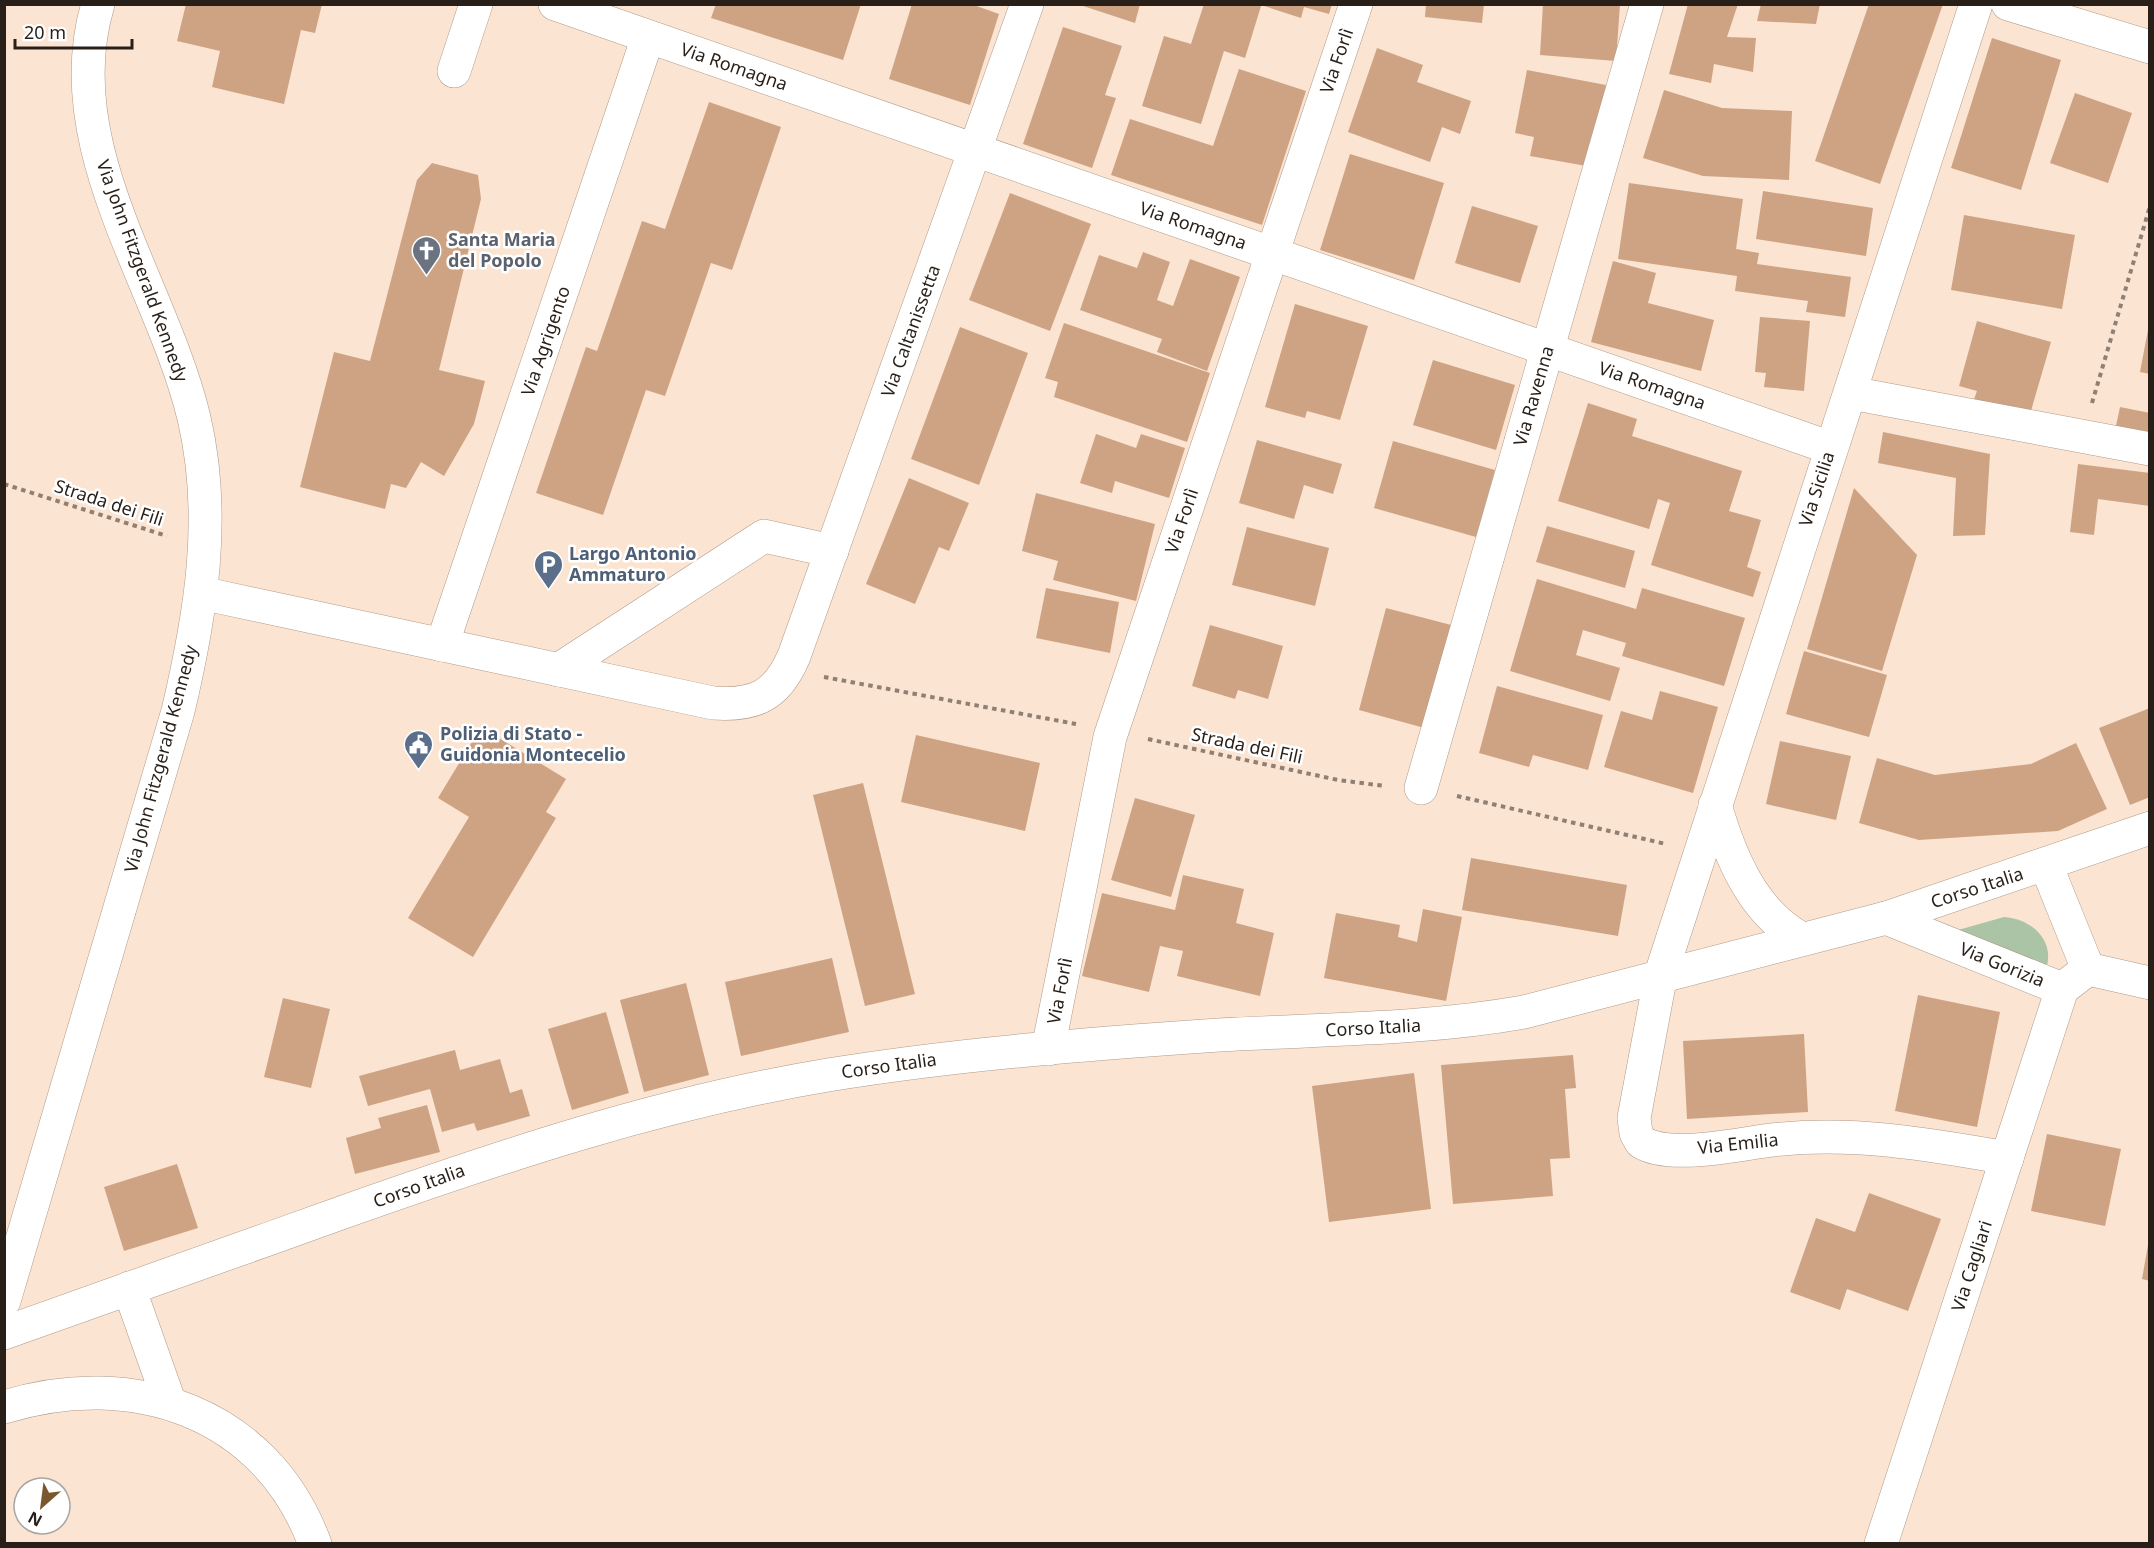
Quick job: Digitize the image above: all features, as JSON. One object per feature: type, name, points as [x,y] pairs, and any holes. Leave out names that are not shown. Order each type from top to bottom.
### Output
[{"type":"street","name":"Via John Fitzgerald Kennedy","points":[[4,1301],[178,711],[194,642],[205,548],[206,491],[194,416],[178,366],[102,166],[89,117],[90,52],[98,4]]},
{"type":"street","points":[[454,71],[476,4]]},
{"type":"street","name":"Via Romagna","points":[[555,4],[1831,448]]},
{"type":"street","name":"Via Caltanissetta","points":[[791,663],[976,151],[1026,4]]},
{"type":"street","name":"Via Forlì","points":[[1048,1049],[1112,731],[1356,4]]},
{"type":"street","name":"Via Ravenna","points":[[1421,788],[1647,4]]},
{"type":"street","name":"Via Sicilia","points":[[1661,974],[1976,4]]},
{"type":"street","points":[[2008,4],[2150,47]]},
{"type":"street","name":"Via Agrigento","points":[[442,645],[648,37]]},
{"type":"street","points":[[1851,393],[2150,449]]},
{"type":"street","points":[[558,670],[764,536],[832,550]]},
{"type":"street","points":[[201,593],[558,670],[730,704],[756,700],[770,692],[780,684],[791,663]]},
{"type":"street","points":[[1714,805],[1733,857],[1754,895],[1772,918],[1802,939]]},
{"type":"street","name":"Corso Italia","points":[[4,1333],[486,1162],[632,1118],[822,1076],[942,1058],[1222,1035],[1442,1024],[1524,1012],[1661,974],[1886,918],[2046,866],[2150,828]]},
{"type":"street","points":[[2046,866],[2088,969],[2150,983]]},
{"type":"street","name":"Via Gorizia","points":[[1886,918],[2062,989],[2088,969]]},
{"type":"street","name":"Via Emilia","points":[[1661,974],[1634,1118],[1636,1133],[1648,1146],[1664,1150],[1689,1149],[1799,1137],[1853,1136],[1916,1142],[2007,1158]]},
{"type":"street","name":"Via Cagliari","points":[[1881,1544],[2062,989]]},
{"type":"street","points":[[129,1288],[169,1401]]},
{"type":"street","points":[[4,1407],[34,1397],[91,1392],[122,1392],[169,1401],[220,1426],[270,1466],[294,1497],[315,1544]]},
{"type":"path","points":[[2082,438],[2150,206]]},
{"type":"path","name":"Strada dei Fili","points":[[4,484],[205,548]]},
{"type":"path","name":"Strada dei Fili","points":[[791,663],[1338,780],[1421,788],[1699,852]]},
{"type":"green space","points":[[2004,917],[2024,922],[2040,934],[2048,951],[2045,972],[1944,934]]},
{"type":"building","points":[[186,4],[322,4],[315,33],[301,30],[284,104],[212,87],[220,51],[177,41]]},
{"type":"building","points":[[716,4],[861,4],[843,60],[711,18]]},
{"type":"building","points":[[912,4],[971,4],[999,14],[970,105],[889,79]]},
{"type":"building","points":[[1077,4],[1140,4],[1135,23]]},
{"type":"building","points":[[1204,4],[1261,6],[1245,58],[1224,51],[1201,124],[1142,106],[1164,36],[1191,44]]},
{"type":"building","points":[[1332,4],[1329,14],[1304,7],[1301,18],[1261,5]]},
{"type":"building","points":[[1426,4],[1484,4],[1482,23],[1425,17]]},
{"type":"building","points":[[1543,4],[1620,4],[1616,61],[1540,55]]},
{"type":"building","points":[[1688,4],[1738,4],[1727,37],[1756,38],[1753,72],[1714,64],[1711,83],[1669,74]]},
{"type":"building","points":[[1761,4],[1820,4],[1816,24],[1757,21]]},
{"type":"building","points":[[1869,4],[1943,4],[1880,184],[1815,161]]},
{"type":"building","points":[[1063,27],[1122,46],[1105,95],[1116,98],[1092,168],[1023,144]]},
{"type":"building","points":[[1992,38],[2061,60],[2021,190],[1951,168]]},
{"type":"building","points":[[1377,48],[1423,65],[1417,82],[1471,101],[1460,134],[1442,127],[1430,162],[1348,132]]},
{"type":"building","points":[[1239,69],[1306,91],[1262,225],[1111,175],[1130,119],[1213,146]]},
{"type":"building","points":[[1527,70],[1606,85],[1592,167],[1530,156],[1534,137],[1515,133]]},
{"type":"building","points":[[1664,90],[1722,108],[1792,111],[1789,180],[1703,176],[1643,158]]},
{"type":"building","points":[[2075,93],[2132,113],[2108,183],[2050,163]]},
{"type":"building","points":[[709,102],[781,127],[732,270],[711,263],[665,396],[646,390],[603,515],[536,493],[586,347],[597,351],[642,221],[665,229]]},
{"type":"building","points":[[1350,154],[1444,183],[1414,280],[1320,250]]},
{"type":"building","name":"Santa Maria del Popolo","points":[[432,163],[478,175],[481,199],[439,370],[485,381],[474,424],[444,476],[421,462],[406,488],[391,484],[385,509],[300,487],[334,352],[370,361],[417,180]]},
{"type":"building","points":[[1629,183],[1743,199],[1736,249],[1759,253],[1757,264],[1851,277],[1845,317],[1806,312],[1808,301],[1735,291],[1737,276],[1618,259]]},
{"type":"building","points":[[1763,191],[1873,208],[1866,256],[1756,239]]},
{"type":"building","points":[[1010,193],[1091,224],[1050,331],[969,300]]},
{"type":"building","points":[[1472,206],[1538,226],[1520,283],[1455,263]]},
{"type":"building","points":[[1964,215],[2075,235],[2062,309],[1951,290]]},
{"type":"building","points":[[1143,252],[1170,262],[1157,300],[1173,306],[1190,259],[1240,277],[1207,371],[1157,352],[1162,339],[1080,310],[1099,255],[1137,268]]},
{"type":"building","points":[[1613,261],[1656,273],[1648,303],[1714,320],[1701,371],[1591,342]]},
{"type":"building","points":[[1295,304],[1368,326],[1340,420],[1307,411],[1305,418],[1265,407]]},
{"type":"building","points":[[1760,317],[1810,321],[1804,391],[1764,387],[1766,373],[1755,372]]},
{"type":"building","points":[[1977,321],[2051,342],[2028,421],[1972,405],[1977,391],[1959,386]]},
{"type":"building","points":[[1064,323],[1210,373],[1187,442],[1054,397],[1058,382],[1045,378]]},
{"type":"building","points":[[960,327],[1028,353],[979,485],[911,459]]},
{"type":"building","points":[[2148,330],[2150,330],[2150,374],[2140,372]]},
{"type":"building","points":[[1433,360],[1515,385],[1496,450],[1413,425]]},
{"type":"building","points":[[1588,403],[1637,419],[1632,436],[1742,471],[1729,511],[1761,520],[1747,567],[1761,572],[1753,597],[1651,565],[1670,503],[1658,499],[1649,529],[1558,501]]},
{"type":"building","points":[[2120,407],[2150,413],[2150,433],[2116,426]]},
{"type":"building","points":[[1883,432],[1990,454],[1985,535],[1953,536],[1956,478],[1878,463]]},
{"type":"building","points":[[1096,434],[1136,448],[1141,434],[1185,448],[1169,498],[1115,481],[1112,493],[1080,483]]},
{"type":"building","points":[[1257,440],[1342,464],[1333,494],[1304,485],[1294,519],[1239,503]]},
{"type":"building","points":[[1393,441],[1495,470],[1476,537],[1374,508]]},
{"type":"building","points":[[2078,464],[2150,473],[2150,506],[2098,499],[2094,535],[2070,532]]},
{"type":"building","points":[[909,478],[969,503],[949,551],[939,547],[915,604],[866,584]]},
{"type":"building","points":[[1854,488],[1917,555],[1882,671],[1807,649]]},
{"type":"building","points":[[1036,493],[1155,524],[1136,601],[1053,580],[1058,561],[1022,551]]},
{"type":"building","points":[[1547,526],[1635,551],[1625,588],[1536,562]]},
{"type":"building","points":[[1247,527],[1329,548],[1315,606],[1232,585]]},
{"type":"building","points":[[1537,579],[1636,609],[1642,588],[1745,618],[1724,686],[1622,656],[1626,643],[1583,630],[1576,655],[1620,668],[1610,701],[1510,671]]},
{"type":"building","points":[[1046,588],[1119,602],[1110,653],[1036,638]]},
{"type":"building","points":[[1386,608],[1455,626],[1428,729],[1359,710]]},
{"type":"building","points":[[1210,625],[1283,646],[1268,699],[1238,690],[1235,699],[1192,686]]},
{"type":"building","points":[[1804,651],[1887,675],[1869,737],[1786,714]]},
{"type":"building","points":[[1497,686],[1603,715],[1588,770],[1533,755],[1529,767],[1479,753]]},
{"type":"building","points":[[1660,691],[1718,707],[1693,793],[1604,767],[1621,711],[1652,720]]},
{"type":"building","points":[[2150,708],[2150,797],[2130,805],[2099,728]]},
{"type":"building","points":[[481,727],[566,779],[546,812],[556,818],[473,957],[408,918],[469,817],[438,798]]},
{"type":"building","points":[[916,735],[1040,763],[1025,831],[901,802]]},
{"type":"building","points":[[1780,741],[1851,756],[1836,820],[1766,804]]},
{"type":"building","points":[[2076,743],[2107,809],[2058,831],[1919,840],[1859,823],[1877,758],[1935,775],[2031,764]]},
{"type":"building","points":[[863,783],[915,994],[865,1006],[813,795]]},
{"type":"building","points":[[1135,798],[1195,815],[1171,897],[1111,880]]},
{"type":"building","points":[[1471,858],[1627,885],[1618,936],[1462,910]]},
{"type":"building","points":[[1183,875],[1244,889],[1236,923],[1274,933],[1260,996],[1177,976],[1183,951],[1160,946],[1149,992],[1082,976],[1102,893],[1175,910]]},
{"type":"building","points":[[1423,909],[1462,917],[1446,1001],[1324,978],[1336,913],[1400,925],[1398,937],[1417,942]]},
{"type":"building","points":[[832,958],[849,1032],[741,1056],[725,982]]},
{"type":"building","points":[[686,983],[709,1075],[644,1092],[620,1000]]},
{"type":"building","points":[[1918,995],[2000,1012],[1977,1127],[1895,1111]]},
{"type":"building","points":[[283,998],[330,1009],[311,1088],[264,1077]]},
{"type":"building","points":[[606,1012],[629,1093],[572,1110],[548,1029]]},
{"type":"building","points":[[1804,1034],[1808,1112],[1687,1119],[1683,1041]]},
{"type":"building","points":[[455,1050],[460,1070],[500,1059],[510,1093],[522,1089],[530,1116],[477,1131],[474,1123],[442,1132],[430,1089],[368,1106],[359,1076]]},
{"type":"building","points":[[1573,1055],[1576,1088],[1565,1089],[1570,1158],[1550,1159],[1553,1196],[1453,1204],[1441,1065]]},
{"type":"building","points":[[1414,1073],[1431,1209],[1329,1222],[1312,1086]]},
{"type":"building","points":[[427,1105],[440,1152],[355,1174],[346,1138],[381,1128],[378,1118]]},
{"type":"building","points":[[2047,1134],[2121,1149],[2105,1226],[2031,1211]]},
{"type":"building","points":[[177,1164],[198,1228],[124,1251],[104,1187]]},
{"type":"building","points":[[1869,1193],[1941,1219],[1908,1311],[1847,1289],[1840,1310],[1790,1292],[1816,1218],[1855,1232]]},
{"type":"building","points":[[2148,1245],[2150,1245],[2150,1281],[2142,1279]]},
{"type":"place","name":"Santa Maria del Popolo","points":[[427,276]]},
{"type":"place","name":"Largo Antonio Ammaturo","points":[[548,590]]},
{"type":"place","name":"Polizia di Stato - Guidonia Montecelio","points":[[419,770]]}]
